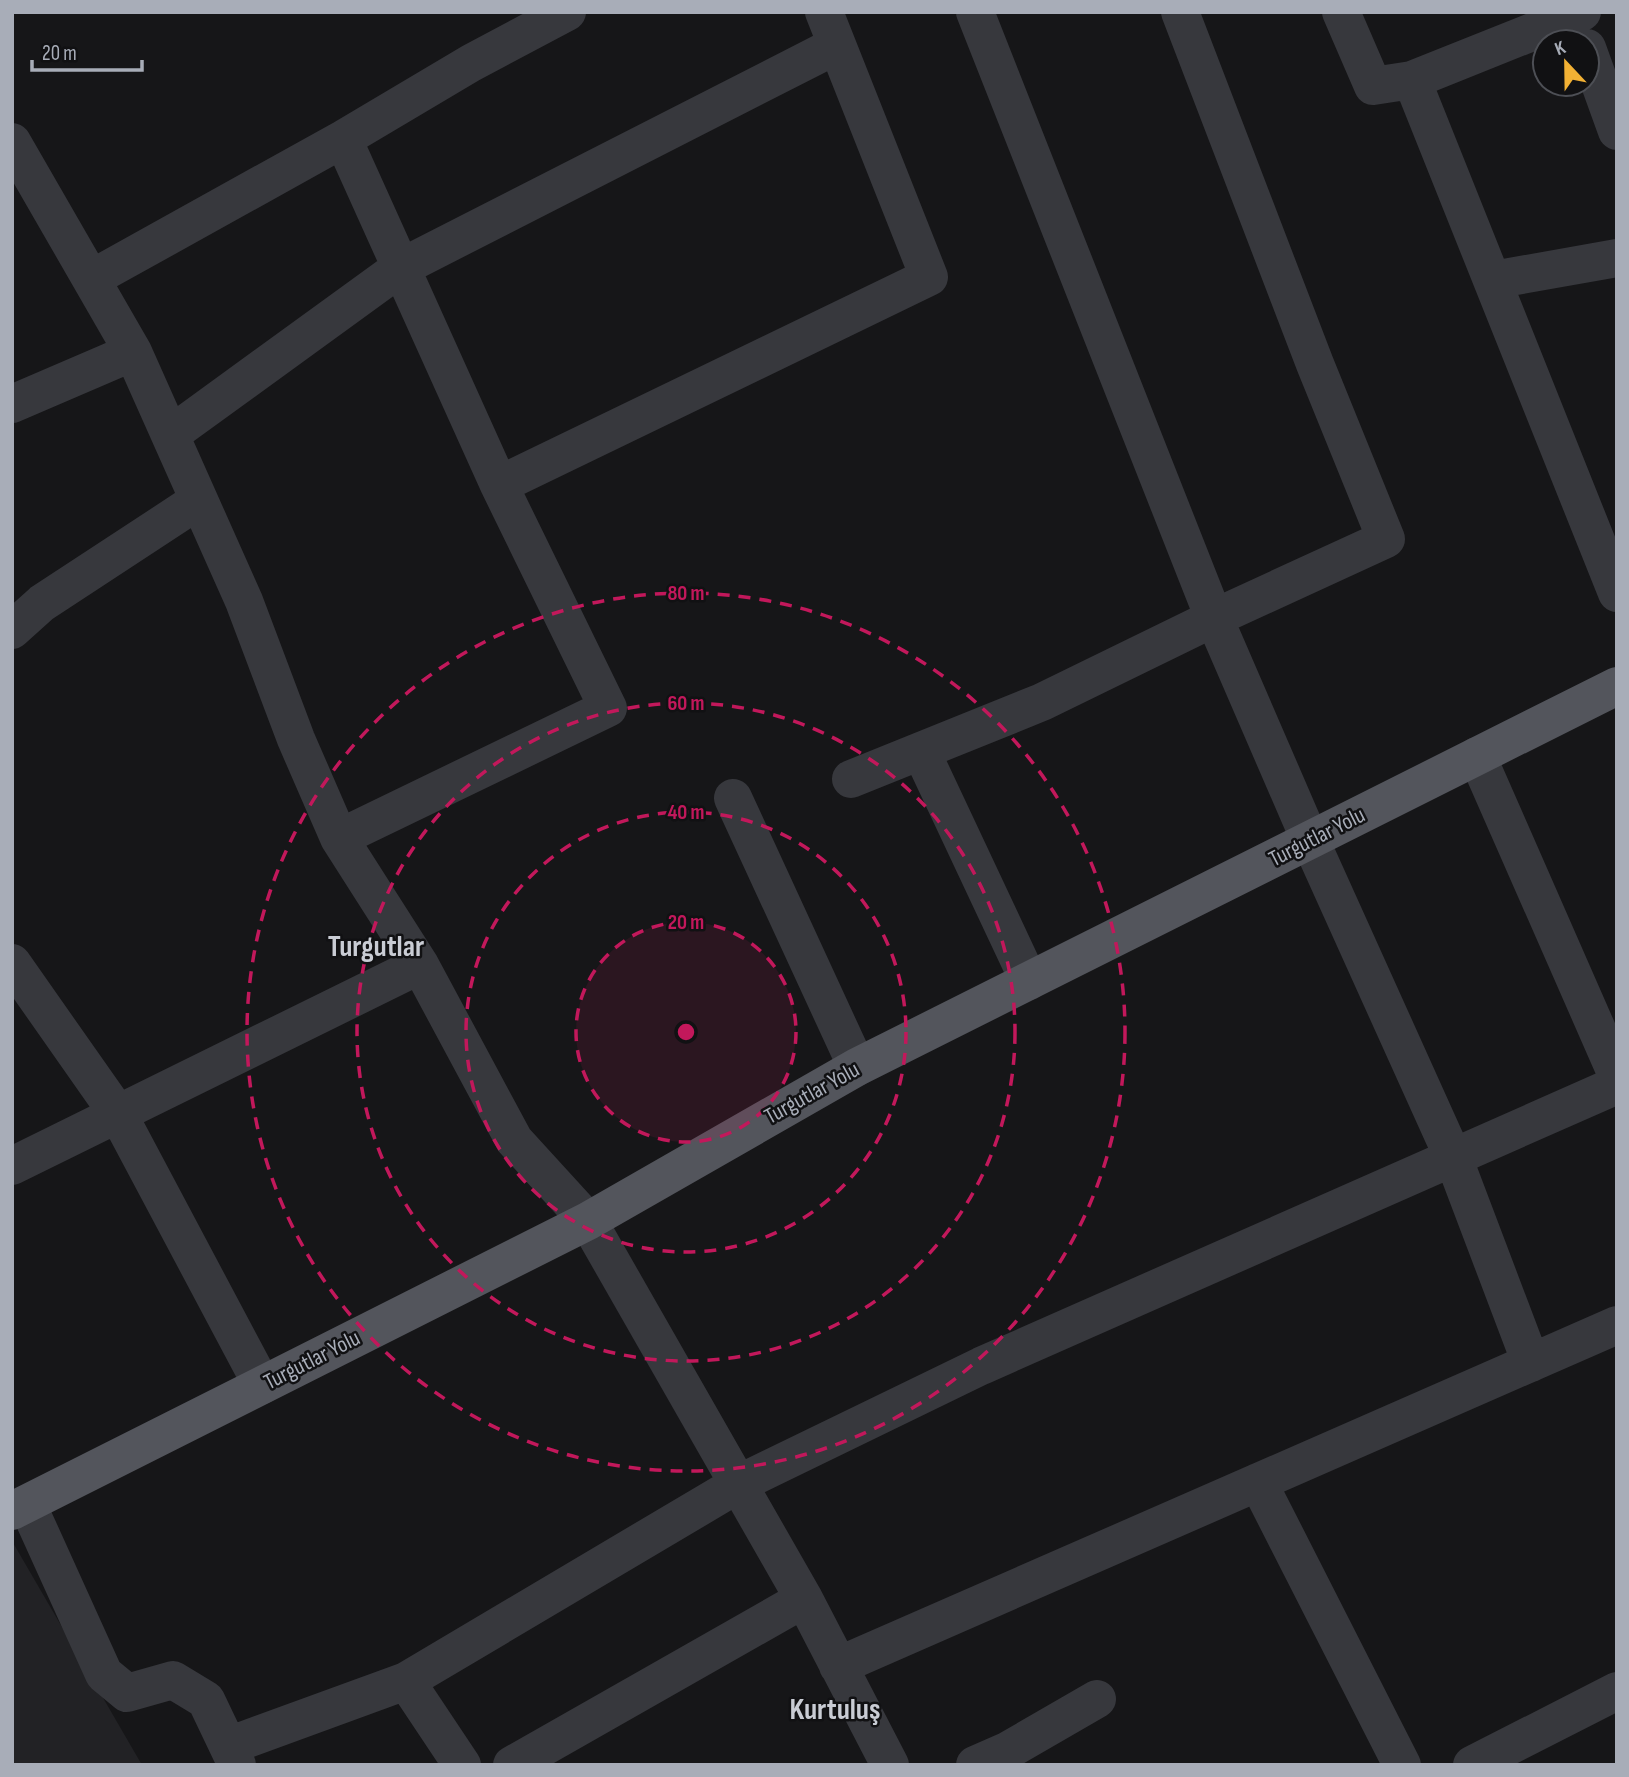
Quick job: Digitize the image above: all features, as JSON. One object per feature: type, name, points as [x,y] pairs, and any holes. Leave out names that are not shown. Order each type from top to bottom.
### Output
[{"type":"main road","name":"Turgutlar Yolu","points":[[20,1508],[588,1221],[857,1067],[1617,686]]},
{"type":"street","points":[[975,12],[1214,618],[1310,840],[1453,1157],[1531,1363]]},
{"type":"street","points":[[851,779],[1042,702],[1214,618],[1386,539],[1315,364],[1180,12]]},
{"type":"street","points":[[1341,12],[1373,86],[1412,80],[1581,26],[1617,131]]},
{"type":"street","points":[[91,279],[562,13]]},
{"type":"street","points":[[170,435],[400,268],[831,29],[929,277],[499,485]]},
{"type":"street","points":[[1412,80],[1617,593]]},
{"type":"street","points":[[339,838],[608,708],[499,485],[343,139]]},
{"type":"street","points":[[12,142],[133,352],[244,601],[296,739],[339,838],[420,965],[513,1140],[588,1221],[804,1598],[890,1765]]},
{"type":"street","points":[[1493,280],[1617,258]]},
{"type":"street","points":[[12,404],[133,352]]},
{"type":"street","points":[[12,630],[42,603],[199,500]]},
{"type":"street","points":[[920,751],[1029,981]]},
{"type":"street","points":[[1477,756],[1617,1075]]},
{"type":"street","points":[[733,798],[857,1067]]},
{"type":"street","points":[[12,963],[118,1114],[262,1385]]},
{"type":"street","points":[[12,1166],[420,965]]},
{"type":"street","points":[[20,1508],[104,1674],[127,1693],[173,1680],[206,1700],[233,1755],[406,1681],[740,1483],[981,1366],[1617,1085]]},
{"type":"street","points":[[838,1666],[1617,1325]]},
{"type":"street","points":[[1258,1482],[1402,1765]]},
{"type":"street","points":[[512,1765],[804,1598]]},
{"type":"street","points":[[406,1681],[462,1765]]},
{"type":"street","points":[[1472,1765],[1617,1691]]},
{"type":"street","points":[[975,1765],[1007,1751],[1097,1699]]},
{"type":"shaded area","points":[[12,1541],[142,1765],[12,1765]]},
{"type":"district","name":"Turgutlar","points":[[376,947]]},
{"type":"district","name":"Kurtuluş","points":[[835,1710]]}]
